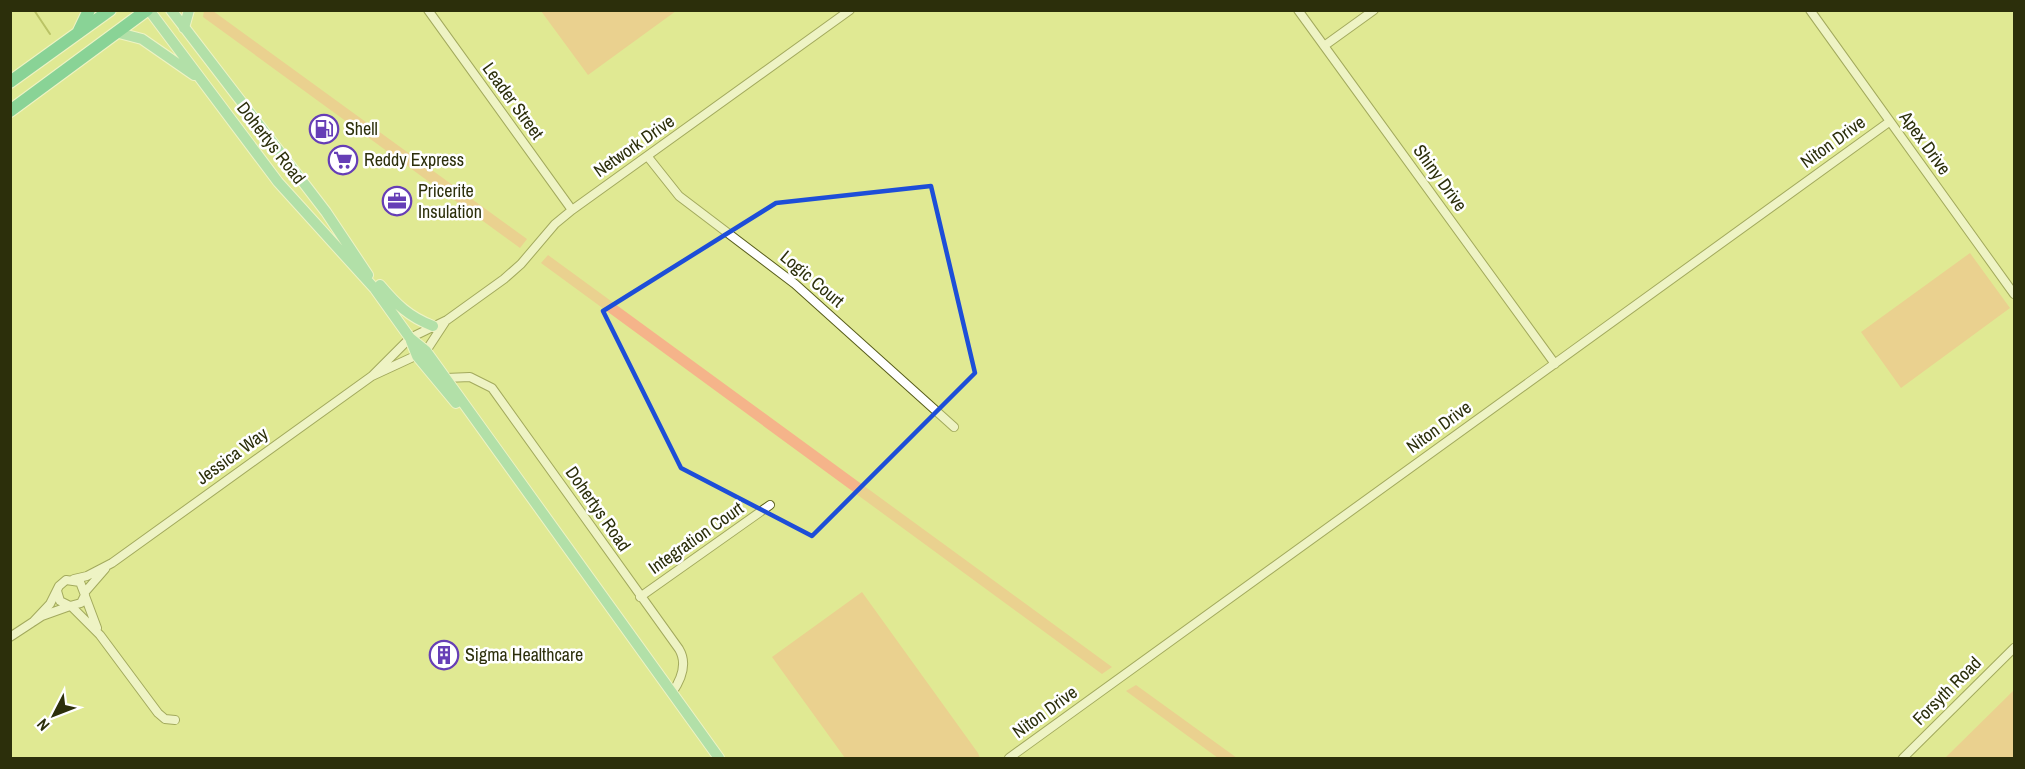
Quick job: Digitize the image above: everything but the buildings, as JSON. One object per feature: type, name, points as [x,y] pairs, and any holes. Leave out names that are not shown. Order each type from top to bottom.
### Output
[{"type":"highway","points":[[78,34],[90,10]]},
{"type":"highway","points":[[10,82],[110,10]]},
{"type":"highway","points":[[10,111],[148,10]]},
{"type":"main road","name":"Dohertys Road","points":[[148,10],[278,182],[375,289],[421,354],[479,427]]},
{"type":"main road","name":"Dohertys Road","points":[[171,10],[326,212],[364,267],[375,289]]},
{"type":"main road","points":[[184,28],[189,10]]},
{"type":"main road","points":[[119,33],[142,39],[204,82]]},
{"type":"main road","points":[[364,267],[399,308],[416,320],[433,326]]},
{"type":"main road","name":"Dohertys Road","points":[[421,354],[446,378],[719,759]]},
{"type":"street","name":"Leader Street","points":[[428,10],[572,210]]},
{"type":"street","name":"Network Drive","points":[[410,338],[447,320],[521,264],[555,224],[572,210],[648,158],[850,10]]},
{"type":"street","name":"Shiny Drive","points":[[1299,10],[1555,364]]},
{"type":"street","points":[[1324,46],[1374,10]]},
{"type":"street","name":"Apex Drive","points":[[1810,10],[2014,294]]},
{"type":"street","name":"Niton Drive","points":[[1009,759],[1889,122]]},
{"type":"street","name":"Logic Court","points":[[648,158],[680,196],[795,284],[954,427]]},
{"type":"street","name":"Network Drive","points":[[421,354],[447,320]]},
{"type":"street","name":"Jessica Way","points":[[74,579],[87,576],[112,562],[372,376],[410,338]]},
{"type":"street","name":"Jessica Way","points":[[372,376],[421,354]]},
{"type":"street","name":"Dohertys Road","points":[[446,378],[470,377],[492,388],[684,656],[680,681],[672,693]]},
{"type":"street","name":"Integration Court","points":[[640,597],[770,505]]},
{"type":"street","name":"Jessica Way","points":[[85,594],[112,562]]},
{"type":"street","points":[[10,637],[33,621],[50,604],[63,581],[74,579],[82,584],[100,635]]},
{"type":"street","points":[[57,591],[60,601],[71,606],[100,635],[158,713],[165,719],[175,720]]},
{"type":"street","points":[[33,621],[81,603],[85,594]]},
{"type":"street","name":"Forsyth Road","points":[[1903,759],[2014,648]]},
{"type":"highlighted area","points":[[931,186],[975,373],[812,536],[681,468],[603,311],[776,203]]},
{"type":"shaded area","points":[[204,11],[213,11],[527,239],[520,248],[203,17]]},
{"type":"shaded area","points":[[541,11],[676,11],[588,75]]},
{"type":"shaded area","points":[[1970,253],[2010,308],[1901,388],[1861,332]]},
{"type":"shaded area","points":[[548,255],[1112,667],[1102,674],[541,263]]},
{"type":"shaded area","points":[[862,592],[980,758],[845,758],[772,657]]},
{"type":"shaded area","points":[[1136,685],[1237,758],[1218,758],[1126,691]]},
{"type":"shaded area","points":[[2014,690],[2014,758],[1945,758]]},
{"type":"waterway","points":[[34,10],[50,34]]},
{"type":"place","name":"Shell","points":[[324,129]]},
{"type":"place","name":"Reddy Express","points":[[343,160]]},
{"type":"place","name":"Pricerite Insulation","points":[[397,201]]},
{"type":"place","name":"Sigma Healthcare","points":[[444,655]]}]
